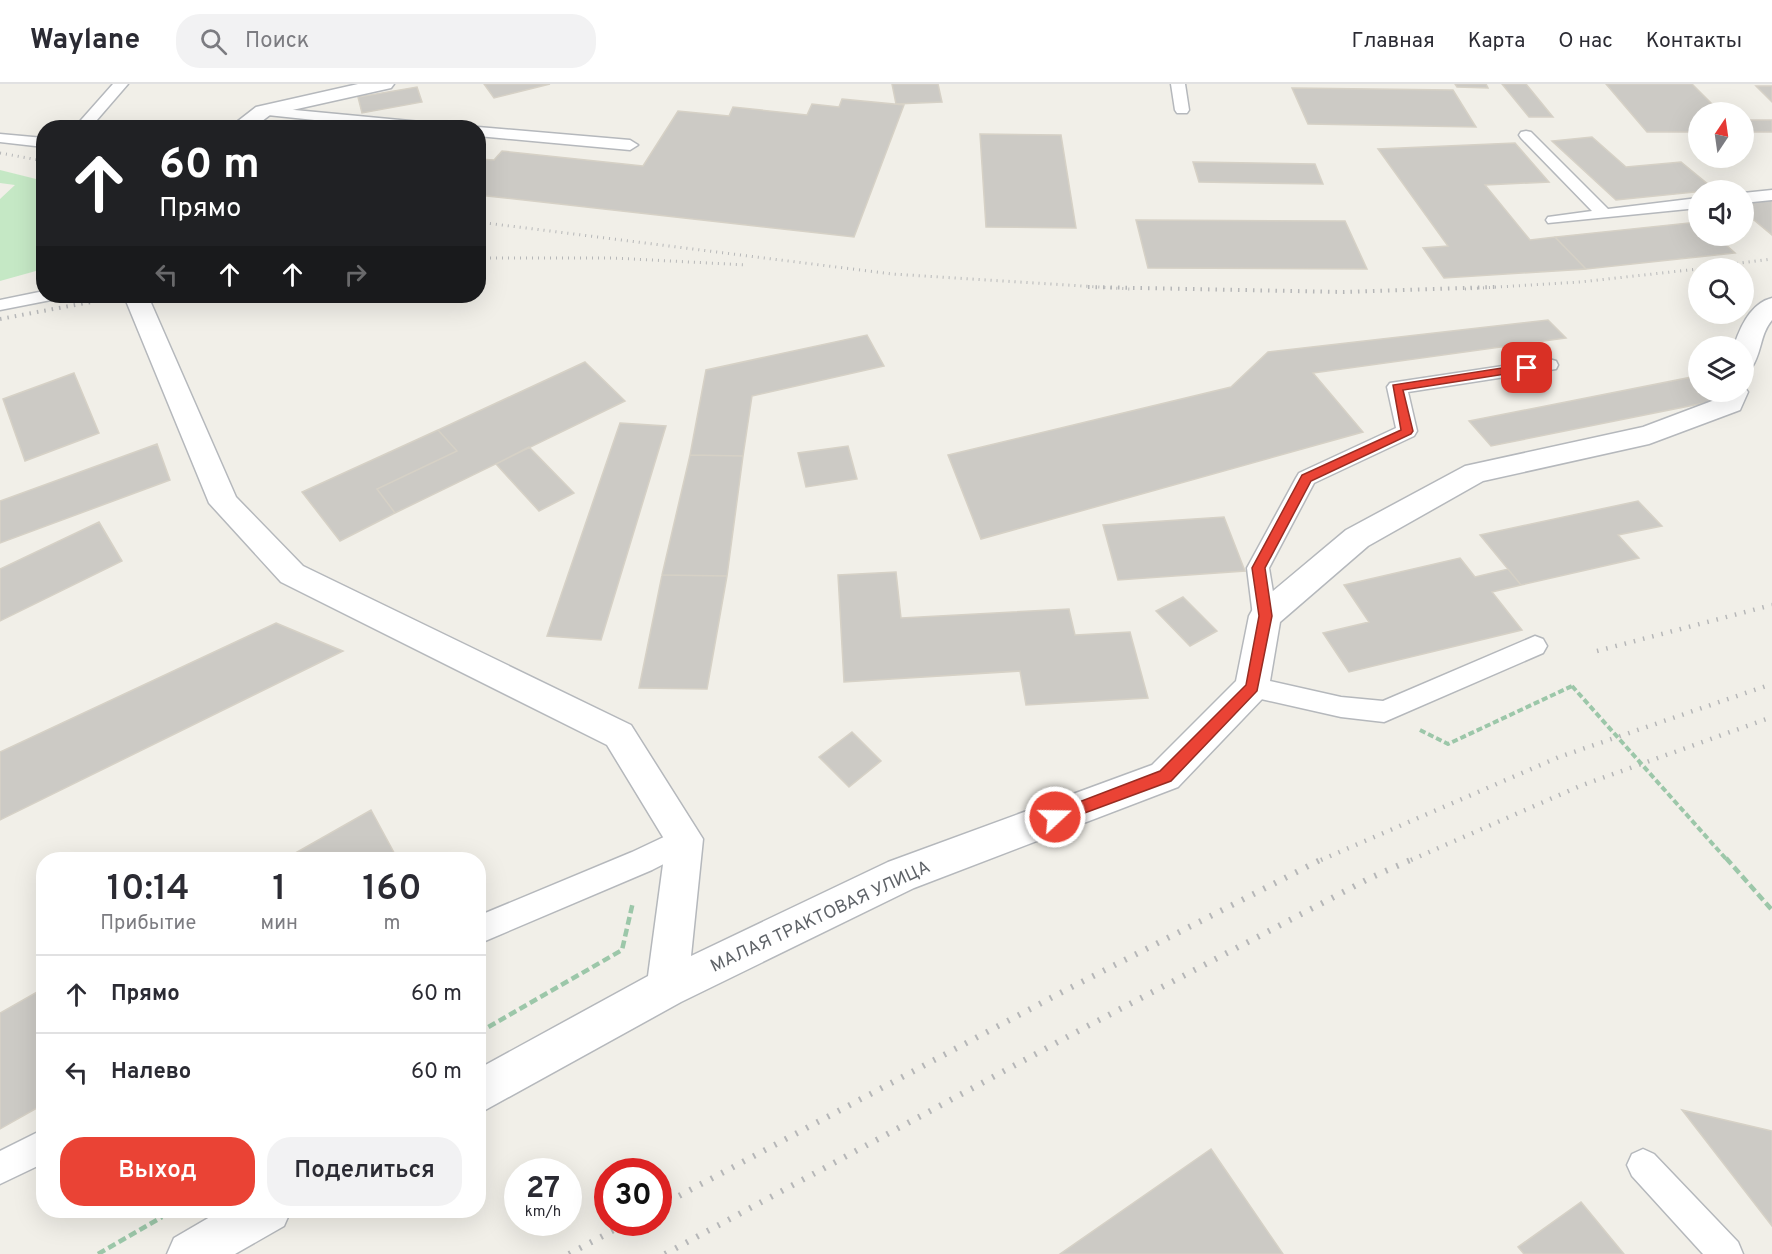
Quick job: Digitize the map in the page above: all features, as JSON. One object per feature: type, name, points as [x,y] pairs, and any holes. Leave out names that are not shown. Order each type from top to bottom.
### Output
[{"type":"street","points":[[250,120],[263,111],[384,84]]},
{"type":"street","points":[[139,303],[224,503],[292,574],[620,735],[685,839],[667,988]]},
{"type":"street","points":[[1750,336],[1752,327],[1772,305]]},
{"type":"street","points":[[1252,687],[1265,616],[1357,537],[1475,473],[1650,435],[1732,402]]},
{"type":"street","name":"МАЛАЯ ТРАКТОВАЯ УЛИЦА","points":[[486,1089],[667,988],[901,875],[1165,776],[1252,687]]},
{"type":"street","points":[[190,1254],[254,1218]]},
{"type":"lane","points":[[88,120],[121,84]]},
{"type":"lane","points":[[1178,84],[1182,110]]},
{"type":"lane","points":[[263,111],[358,120]]},
{"type":"lane","points":[[486,132],[630,145]]},
{"type":"lane","points":[[1526,135],[1604,214]]},
{"type":"lane","points":[[0,138],[36,142]]},
{"type":"lane","points":[[1754,197],[1772,195]]},
{"type":"lane","points":[[1554,220],[1688,204]]},
{"type":"lane","points":[[0,305],[36,298]]},
{"type":"lane","points":[[1265,616],[1258,568],[1306,478],[1407,431],[1396,387],[1548,365]]},
{"type":"lane","points":[[1252,687],[1341,707],[1384,712],[1535,646]]},
{"type":"lane","points":[[486,927],[642,861],[685,839]]},
{"type":"lane","points":[[0,1168],[36,1149]]},
{"type":"lane","points":[[1643,1165],[1726,1254]]},
{"type":"path","points":[[1448,744],[1572,686],[1772,910]]},
{"type":"path","points":[[486,1028],[622,950],[642,861]]},
{"type":"path","points":[[98,1254],[159,1218]]},
{"type":"green space","points":[[0,170],[36,179],[36,271],[0,281],[0,199],[15,185],[0,183]]},
{"type":"building","points":[[484,84],[550,84],[494,98]]},
{"type":"building","points":[[892,84],[938,84],[942,102],[896,104]]},
{"type":"building","points":[[1455,84],[1486,84],[1488,88],[1457,87]]},
{"type":"building","points":[[1502,84],[1526,84],[1553,117],[1529,117]]},
{"type":"building","points":[[1606,84],[1692,84],[1710,102],[1688,102],[1688,132],[1647,132]]},
{"type":"building","points":[[1756,86],[1772,86],[1772,102]]},
{"type":"building","points":[[417,87],[422,102],[362,113],[358,97]]},
{"type":"building","points":[[1292,88],[1453,90],[1476,127],[1308,124]]},
{"type":"building","points":[[842,99],[904,105],[854,237],[486,196],[486,160],[494,160],[502,151],[643,166],[678,111],[729,116],[733,107],[807,115],[812,104],[839,107]]},
{"type":"building","points":[[1754,120],[1772,120],[1772,132],[1754,132]]},
{"type":"building","points":[[980,134],[1061,135],[1076,228],[986,227]]},
{"type":"building","points":[[1592,137],[1626,167],[1681,162],[1703,180],[1688,180],[1688,193],[1616,200],[1552,141]]},
{"type":"building","points":[[1515,143],[1549,182],[1485,185],[1530,240],[1555,237],[1586,269],[1444,278],[1423,248],[1448,246],[1378,149]]},
{"type":"building","points":[[1193,162],[1315,164],[1323,184],[1199,182]]},
{"type":"building","points":[[1772,199],[1772,235],[1754,220],[1754,201]]},
{"type":"building","points":[[1136,220],[1345,221],[1367,269],[1148,268]]},
{"type":"building","points":[[1688,223],[1688,246],[1727,246],[1735,253],[1586,269],[1555,237]]},
{"type":"building","points":[[1548,320],[1566,338],[1313,373],[1363,432],[981,539],[948,455],[1231,387],[1268,352]]},
{"type":"building","points":[[867,335],[884,366],[752,396],[743,456],[690,455],[706,370]]},
{"type":"building","points":[[585,362],[625,401],[395,513],[377,489],[457,451],[438,430]]},
{"type":"building","points":[[74,373],[99,433],[25,461],[3,399]]},
{"type":"building","points":[[1688,378],[1688,402],[1709,402],[1491,446],[1469,421]]},
{"type":"building","points":[[620,423],[666,426],[601,640],[547,636]]},
{"type":"building","points":[[438,430],[457,451],[377,489],[395,513],[340,541],[302,492]]},
{"type":"building","points":[[157,444],[170,480],[0,543],[0,501]]},
{"type":"building","points":[[848,446],[857,479],[806,487],[798,453]]},
{"type":"building","points":[[529,447],[574,493],[539,511],[496,464]]},
{"type":"building","points":[[690,455],[743,456],[727,576],[662,575]]},
{"type":"building","points":[[1638,501],[1662,526],[1618,535],[1639,558],[1521,585],[1480,535]]},
{"type":"building","points":[[1224,517],[1245,571],[1118,580],[1103,525]]},
{"type":"building","points":[[99,522],[122,561],[0,621],[0,569]]},
{"type":"building","points":[[1460,558],[1475,577],[1508,569],[1521,585],[1492,592],[1522,630],[1349,672],[1323,633],[1369,622],[1344,585]]},
{"type":"building","points":[[896,572],[901,618],[1069,609],[1075,635],[1130,632],[1148,698],[1026,705],[1020,671],[844,682],[838,575]]},
{"type":"building","points":[[662,575],[727,576],[707,689],[639,688]]},
{"type":"building","points":[[1183,597],[1217,631],[1190,646],[1156,611]]},
{"type":"building","points":[[276,623],[343,651],[0,820],[0,752]]},
{"type":"building","points":[[852,732],[881,761],[849,787],[819,757]]},
{"type":"building","points":[[371,810],[394,852],[297,852]]},
{"type":"building","points":[[36,993],[36,1109],[0,1129],[0,1013]]},
{"type":"building","points":[[1682,1110],[1772,1131],[1772,1226]]},
{"type":"building","points":[[1211,1149],[1283,1254],[1060,1254]]},
{"type":"building","points":[[1581,1202],[1624,1254],[1524,1254],[1518,1247]]},
{"type":"railway","points":[[0,153],[36,160]]},
{"type":"railway","points":[[486,223],[892,274],[1103,287]]},
{"type":"railway","points":[[486,258],[613,258],[747,265]]},
{"type":"railway","points":[[1754,261],[1772,259]]},
{"type":"railway","points":[[1465,289],[1580,282],[1688,270]]},
{"type":"railway","points":[[1088,287],[1103,287]]},
{"type":"railway","points":[[1103,287],[1343,292],[1495,287]]},
{"type":"railway","points":[[1103,287],[1130,289]]},
{"type":"railway","points":[[0,319],[86,303]]},
{"type":"railway","points":[[1597,651],[1772,605]]},
{"type":"railway","points":[[1321,860],[1559,757],[1772,684]]},
{"type":"railway","points":[[1411,860],[1580,786],[1772,717]]},
{"type":"railway","points":[[672,1200],[1064,991],[1324,858]]},
{"type":"railway","points":[[665,1254],[1082,1029],[1370,878],[1415,858]]},
{"type":"railway","points":[[569,1254],[603,1236]]},
{"type":"route","points":[[1055,817],[1165,776],[1252,687],[1265,616],[1258,568],[1306,478],[1407,431],[1396,387],[1527,368]]}]
